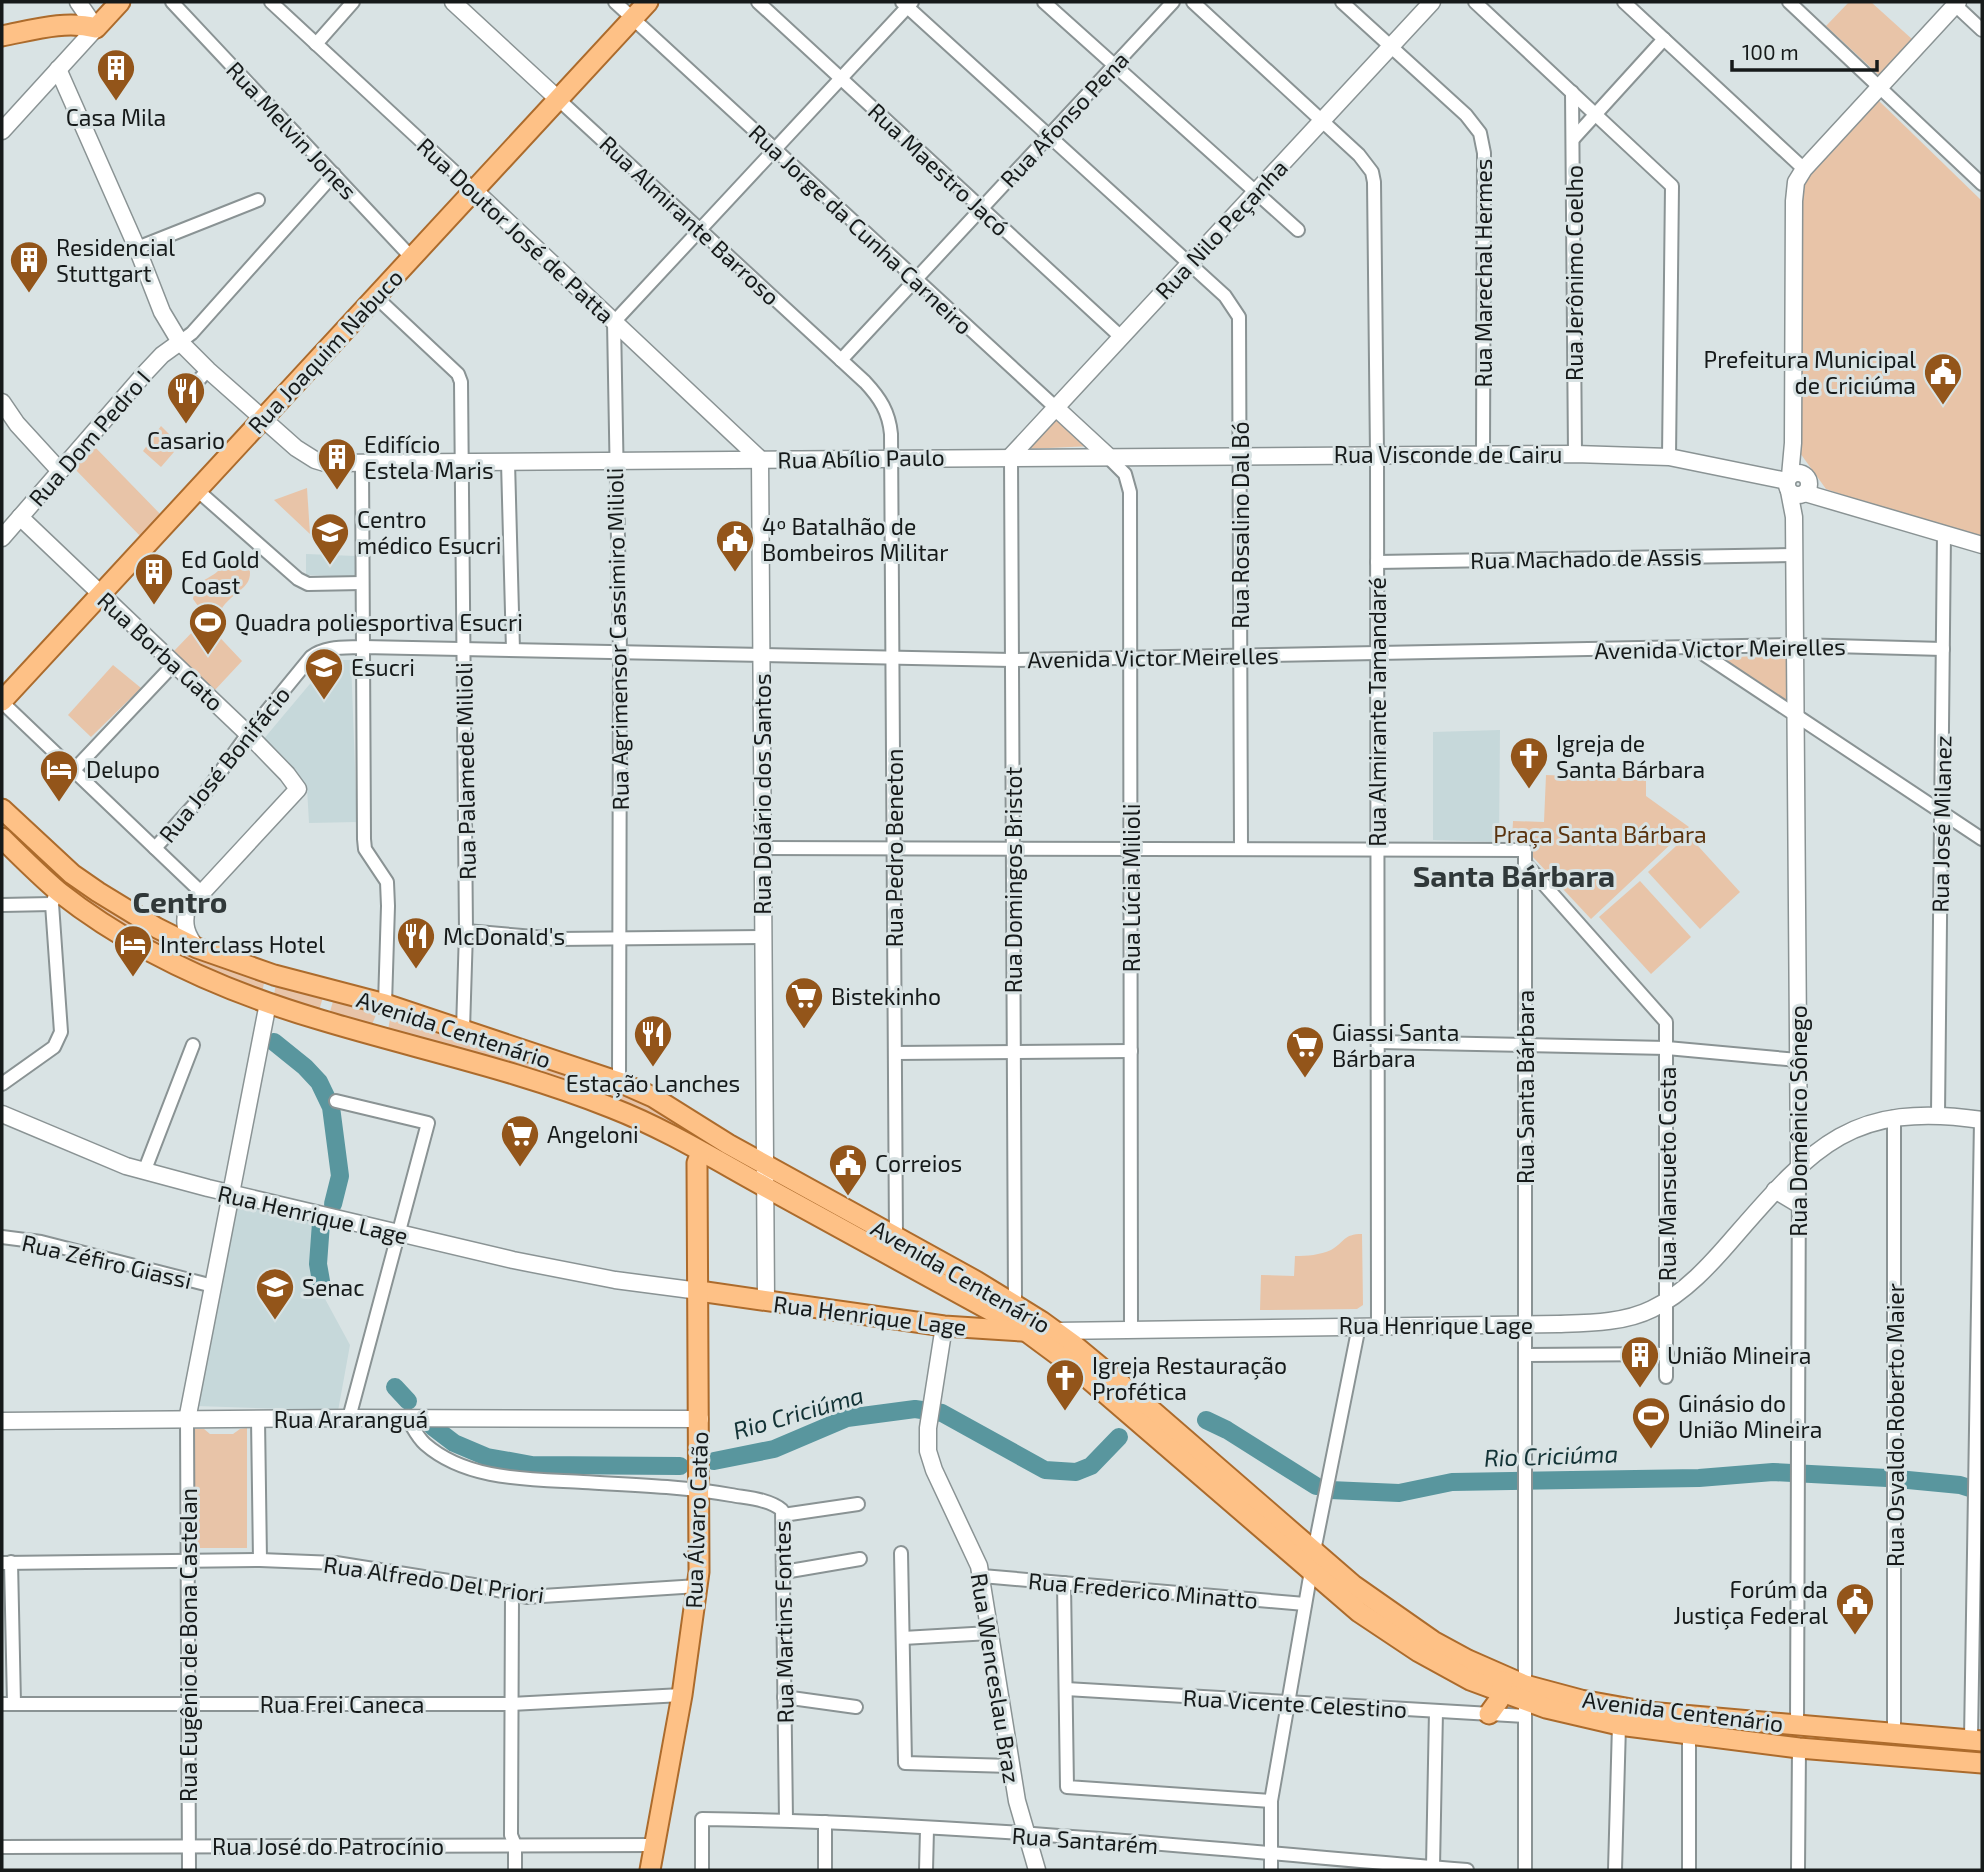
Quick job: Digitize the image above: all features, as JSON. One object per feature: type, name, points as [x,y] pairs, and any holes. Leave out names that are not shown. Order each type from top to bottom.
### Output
[{"type":"main road","points":[[2,36],[66,24],[96,28],[120,2]]},
{"type":"main road","name":"Rua Joaquim Nabuco","points":[[2,702],[648,2]]},
{"type":"main road","name":"Avenida Centenário","points":[[2,809],[72,874],[157,928],[197,947],[274,975],[385,1004],[620,1082],[675,1110],[728,1144],[976,1281],[1055,1331],[1133,1394],[1363,1592],[1525,1701],[1571,1715],[1619,1725],[1799,1748],[1982,1763]]},
{"type":"main road","name":"Avenida Centenário","points":[[2,838],[55,897],[151,951],[217,983],[268,1003],[579,1095],[639,1119],[696,1154],[765,1187],[1027,1332],[1099,1387],[1359,1612],[1419,1653],[1470,1680],[1502,1685]]},
{"type":"main road","points":[[268,1003],[274,975]]},
{"type":"main road","points":[[380,1037],[385,1004]]},
{"type":"main road","points":[[696,1154],[710,1146],[728,1144]]},
{"type":"main road","name":"Rua Álvaro Catão","points":[[650,1870],[682,1695],[698,1586],[700,1419],[696,1154]]},
{"type":"main road","points":[[944,1326],[963,1315],[972,1301],[976,1281]]},
{"type":"main road","name":"Rua Henrique Lage","points":[[699,1292],[944,1326],[1027,1332],[1055,1331]]},
{"type":"main road","points":[[1489,1714],[1502,1685]]},
{"type":"main road","name":"Avenida Centenário","points":[[1525,1701],[1609,1706],[1977,1740]]},
{"type":"street","points":[[2,131],[96,28],[78,2]]},
{"type":"street","name":"Rua Melvin Jones","points":[[172,2],[412,258]]},
{"type":"street","name":"Rua Doutor José de Patta","points":[[271,2],[760,459]]},
{"type":"street","points":[[316,44],[353,2]]},
{"type":"street","name":"Rua Almirante Barroso","points":[[453,2],[865,382],[882,402],[890,425],[891,458]]},
{"type":"street","name":"Rua Jorge da Cunha Carneiro","points":[[615,2],[1107,455]]},
{"type":"street","name":"Rua Maestro Jacó","points":[[758,2],[1121,337]]},
{"type":"street","points":[[1044,2],[1298,230]]},
{"type":"street","name":"Rua Afonso Pena","points":[[841,360],[1173,2]]},
{"type":"street","name":"Rua Almirante Tamandaré","points":[[1193,2],[1367,163],[1374,182],[1378,1325]]},
{"type":"street","name":"Rua Marechal Hermes","points":[[1342,2],[1466,115],[1480,133],[1483,143],[1483,454]]},
{"type":"street","name":"Rua Nilo Peçanha","points":[[1011,456],[1432,2]]},
{"type":"street","points":[[1475,2],[1672,187],[1670,457]]},
{"type":"street","points":[[1624,2],[1804,169],[1955,3],[1982,30]]},
{"type":"street","points":[[1789,2],[1982,184]]},
{"type":"street","points":[[614,322],[841,79],[907,3]]},
{"type":"street","name":"Rua Rosalino Dal Bó","points":[[907,3],[1189,263],[1231,303],[1239,317],[1241,849]]},
{"type":"street","points":[[1573,139],[1664,39]]},
{"type":"street","name":"Rua Abílio Paulo","points":[[58,69],[137,248],[162,312],[180,342],[296,447],[315,460],[336,464],[1107,455]]},
{"type":"street","name":"Rua Jerônimo Coelho","points":[[1572,92],[1575,454]]},
{"type":"street","name":"Rua Domênico Sônego","points":[[1797,1724],[1799,1166],[1794,517],[1798,484],[1793,443],[1794,201],[1796,182],[1804,169]]},
{"type":"street","points":[[180,342],[192,333],[334,174]]},
{"type":"street","points":[[137,248],[258,200]]},
{"type":"street","name":"Rua Palamede Milioli","points":[[376,297],[457,373],[461,382],[467,931],[463,1030]]},
{"type":"street","name":"Rua Agrimensor Cassimiro Milioli","points":[[614,322],[620,651],[620,1082]]},
{"type":"street","name":"Rua Dom Pedro I","points":[[2,538],[146,372],[162,355],[180,342]]},
{"type":"street","points":[[179,401],[208,370]]},
{"type":"street","points":[[2,402],[17,424],[60,471]]},
{"type":"street","name":"Rua Visconde de Cairu","points":[[1107,455],[1575,454],[1670,457],[1798,484],[1836,501],[1982,545]]},
{"type":"street","name":"Rua Lúcia Milioli","points":[[1107,455],[1125,474],[1130,492],[1131,1329]]},
{"type":"street","name":"Rua Domingos Bristot","points":[[1011,456],[1014,1304]]},
{"type":"street","name":"Rua Pedro Beneton","points":[[891,458],[896,1238]]},
{"type":"street","name":"Rua Dolário dos Santos","points":[[760,459],[766,1301]]},
{"type":"street","points":[[508,462],[513,650]]},
{"type":"street","points":[[362,463],[364,839],[365,849],[387,882],[385,1004]]},
{"type":"street","points":[[197,490],[298,579],[308,584],[362,583]]},
{"type":"street","name":"Rua Borba Gato","points":[[20,517],[248,734],[298,789],[202,893]]},
{"type":"street","name":"Rua José Milanez","points":[[1938,1115],[1944,533]]},
{"type":"street","name":"Rua Machado de Assis","points":[[1377,562],[1794,555]]},
{"type":"street","name":"Avenida Victor Meirelles","points":[[363,647],[1012,660],[1795,645],[1942,649]]},
{"type":"street","name":"Rua José Bonifácio","points":[[155,848],[205,793],[248,734],[311,657],[330,648],[363,647]]},
{"type":"street","points":[[1693,647],[1982,839]]},
{"type":"street","points":[[74,771],[175,663]]},
{"type":"street","points":[[2,702],[202,893],[187,909],[184,919],[190,939],[197,947]]},
{"type":"street","points":[[762,848],[1377,849],[1525,856]]},
{"type":"street","name":"Rua Santa Bárbara","points":[[1525,856],[1525,1870]]},
{"type":"street","name":"Rua Mansueto Costa","points":[[1525,856],[1666,1022],[1666,1377]]},
{"type":"street","points":[[2,905],[55,897],[61,1032],[54,1046],[2,1084]]},
{"type":"street","points":[[467,931],[557,939],[763,937]]},
{"type":"street","points":[[187,1420],[268,1003]]},
{"type":"street","points":[[1378,1042],[1667,1048],[1798,1060]]},
{"type":"street","points":[[144,1172],[193,1045]]},
{"type":"street","points":[[895,1053],[1131,1051]]},
{"type":"street","points":[[336,1101],[428,1123],[348,1418]]},
{"type":"street","name":"Rua Henrique Lage","points":[[2,1114],[144,1172],[230,1194],[564,1271],[699,1292]]},
{"type":"street","name":"Rua Henrique Lage","points":[[1055,1331],[1574,1324],[1612,1320],[1649,1311],[1666,1301],[1704,1270],[1775,1190],[1825,1144],[1869,1124],[1894,1117],[1938,1115],[1981,1120]]},
{"type":"street","name":"Rua Osvaldo Roberto Maier","points":[[1894,1117],[1894,1732]]},
{"type":"street","points":[[1977,1740],[1975,1484],[1981,1120]]},
{"type":"street","points":[[728,1144],[752,1140],[764,1129]]},
{"type":"street","points":[[1775,1190],[1798,1204]]},
{"type":"street","name":"Rua Zéfiro Giassi","points":[[2,1237],[41,1242],[213,1286]]},
{"type":"street","name":"Rua Wenceslau Braz","points":[[944,1326],[929,1420],[930,1459],[976,1557],[982,1576],[1019,1814],[1034,1853],[1037,1870]]},
{"type":"street","points":[[1314,1551],[1359,1326]]},
{"type":"street","points":[[1526,1355],[1667,1354]]},
{"type":"street","name":"Rua Martins Fontes","points":[[407,1418],[419,1438],[437,1453],[477,1470],[527,1479],[700,1489],[772,1504],[782,1510],[786,1820]]},
{"type":"street","points":[[258,1419],[260,1560]]},
{"type":"street","name":"Rua Araranguá","points":[[2,1421],[700,1419]]},
{"type":"street","name":"Rua Eugênio de Bona Castelan","points":[[187,1420],[189,1870]]},
{"type":"street","points":[[783,1515],[858,1504]]},
{"type":"street","points":[[901,1553],[905,1763],[1011,1766]]},
{"type":"street","points":[[783,1572],[860,1559]]},
{"type":"street","name":"Rua Alfredo Del Priori","points":[[6,1562],[260,1560],[368,1567],[527,1597],[698,1586]]},
{"type":"street","points":[[6,1562],[8,1704]]},
{"type":"street","points":[[1272,1870],[1271,1801],[1311,1572]]},
{"type":"street","name":"Rua Frederico Minatto","points":[[982,1576],[1305,1604]]},
{"type":"street","points":[[1064,1583],[1067,1787],[1271,1801]]},
{"type":"street","points":[[512,1593],[511,1835],[515,1845],[515,1870]]},
{"type":"street","points":[[903,1638],[990,1633]]},
{"type":"street","name":"Rua Vicente Celestino","points":[[1066,1689],[1489,1714],[1525,1701]]},
{"type":"street","name":"Rua Frei Caneca","points":[[8,1704],[512,1704],[682,1695]]},
{"type":"street","points":[[784,1697],[856,1707]]},
{"type":"street","points":[[1433,1867],[1436,1711]]},
{"type":"street","points":[[1615,1870],[1619,1725]]},
{"type":"street","points":[[1689,1733],[1689,1870]]},
{"type":"street","points":[[1798,1870],[1799,1748]]},
{"type":"street","name":"Rua Santarém","points":[[702,1870],[702,1819],[786,1820],[1027,1835],[1467,1870]]},
{"type":"street","points":[[825,1822],[825,1870]]},
{"type":"street","points":[[926,1870],[927,1829]]},
{"type":"street","name":"Rua José do Patrocínio","points":[[2,1847],[655,1845]]},
{"type":"shaded area","name":"Centro médico Esucri","points":[[306,554],[355,556],[355,577],[306,575]]},
{"type":"shaded area","name":"Esucri","points":[[330,660],[351,660],[357,822],[309,823],[307,788],[262,741]]},
{"type":"shaded area","points":[[1500,730],[1499,842],[1433,840],[1433,732]]},
{"type":"shaded area","name":"Senac","points":[[238,1202],[317,1223],[314,1264],[324,1297],[350,1345],[338,1411],[196,1406]]},
{"type":"green space","points":[[1849,2],[1871,2],[1913,40],[1880,76],[1826,26]]},
{"type":"green space","points":[[1877,99],[1982,201],[1982,542],[1826,489],[1800,453],[1803,180]]},
{"type":"green space","points":[[1059,413],[1093,446],[1026,449]]},
{"type":"green space","points":[[161,426],[180,445],[161,467],[143,451]]},
{"type":"green space","points":[[93,445],[164,518],[144,540],[73,467]]},
{"type":"green space","points":[[307,488],[310,534],[274,500]]},
{"type":"green space","points":[[247,559],[250,568],[248,581],[225,604],[215,622],[209,626],[242,661],[214,691],[174,651],[198,626],[195,625],[192,612],[198,606],[193,599],[196,587],[228,561]]},
{"type":"green space","points":[[1789,653],[1789,707],[1715,659]]},
{"type":"green space","points":[[113,665],[141,688],[91,737],[68,715]]},
{"type":"green space","name":"Praça Santa Bárbara","points":[[1546,775],[1646,779],[1646,796],[1689,827],[1591,919],[1531,855],[1537,841],[1512,840],[1513,821],[1544,822]]},
{"type":"green space","points":[[2,815],[92,894],[265,978],[262,993],[188,964],[83,904],[2,832]]},
{"type":"green space","points":[[1688,835],[1740,892],[1700,929],[1648,872]]},
{"type":"green space","points":[[1640,881],[1691,937],[1651,974],[1599,917]]},
{"type":"green space","points":[[276,983],[323,997],[318,1014],[273,1001]]},
{"type":"green space","points":[[334,998],[378,1010],[371,1027],[329,1015]]},
{"type":"green space","points":[[390,1019],[508,1053],[642,1100],[705,1135],[687,1138],[388,1030]]},
{"type":"green space","points":[[1362,1234],[1363,1305],[1357,1309],[1260,1310],[1261,1275],[1294,1276],[1295,1256],[1327,1252],[1348,1237]]},
{"type":"green space","points":[[247,1428],[247,1548],[192,1548],[193,1429],[204,1429],[210,1434],[233,1434]]},
{"type":"waterway","name":"Rio Criciúma","points":[[274,1042],[319,1082],[331,1107],[340,1176],[333,1204]]},
{"type":"waterway","name":"Rio Criciúma","points":[[321,1223],[318,1264],[321,1281]]},
{"type":"waterway","name":"Rio Criciúma","points":[[395,1387],[408,1401]]},
{"type":"waterway","name":"Rio Criciúma","points":[[714,1461],[774,1449],[847,1418],[915,1409],[942,1413],[1045,1470],[1076,1472],[1091,1466],[1119,1437]]},
{"type":"waterway","name":"Rio Criciúma","points":[[1206,1420],[1227,1430],[1316,1486]]},
{"type":"waterway","name":"Rio Criciúma","points":[[433,1427],[454,1443],[487,1457],[532,1465],[680,1466]]},
{"type":"waterway","name":"Rio Criciúma","points":[[1330,1490],[1399,1493],[1452,1482],[1699,1478],[1773,1472],[1887,1478],[1960,1485],[1982,1492]]},
{"type":"place","name":"Casa Mila","points":[[116,102]]},
{"type":"place","name":"Residencial Stuttgart","points":[[29,294]]},
{"type":"place","name":"Prefeitura Municipal de Criciúma","points":[[1943,406]]},
{"type":"place","name":"Casario","points":[[186,425]]},
{"type":"place","name":"Edifício Estela Maris","points":[[337,491]]},
{"type":"place","name":"Centro médico Esucri","points":[[330,566]]},
{"type":"place","name":"4º Batalhão de Bombeiros Militar","points":[[735,573]]},
{"type":"place","name":"Ed Gold Coast","points":[[154,606]]},
{"type":"place","name":"Quadra poliesportiva Esucri","points":[[208,656]]},
{"type":"place","name":"Esucri","points":[[324,701]]},
{"type":"place","name":"Igreja de Santa Bárbara","points":[[1529,790]]},
{"type":"place","name":"Delupo","points":[[59,803]]},
{"type":"place","name":"McDonald's","points":[[416,970]]},
{"type":"place","name":"Interclass Hotel","points":[[133,978]]},
{"type":"place","name":"Bistekinho","points":[[804,1030]]},
{"type":"place","name":"Estação Lanches","points":[[653,1068]]},
{"type":"place","name":"Giassi Santa Bárbara","points":[[1305,1079]]},
{"type":"place","name":"Angeloni","points":[[520,1168]]},
{"type":"place","name":"Correios","points":[[848,1197]]},
{"type":"place","name":"Senac","points":[[275,1321]]},
{"type":"place","name":"União Mineira","points":[[1640,1389]]},
{"type":"place","name":"Igreja Restauração Profética","points":[[1065,1412]]},
{"type":"place","name":"Ginásio do União Mineira","points":[[1651,1450]]},
{"type":"place","name":"Forúm da Justiça Federal","points":[[1855,1636]]},
{"type":"district","name":"Santa Bárbara","points":[[1514,875]]},
{"type":"district","name":"Centro","points":[[180,901]]}]
